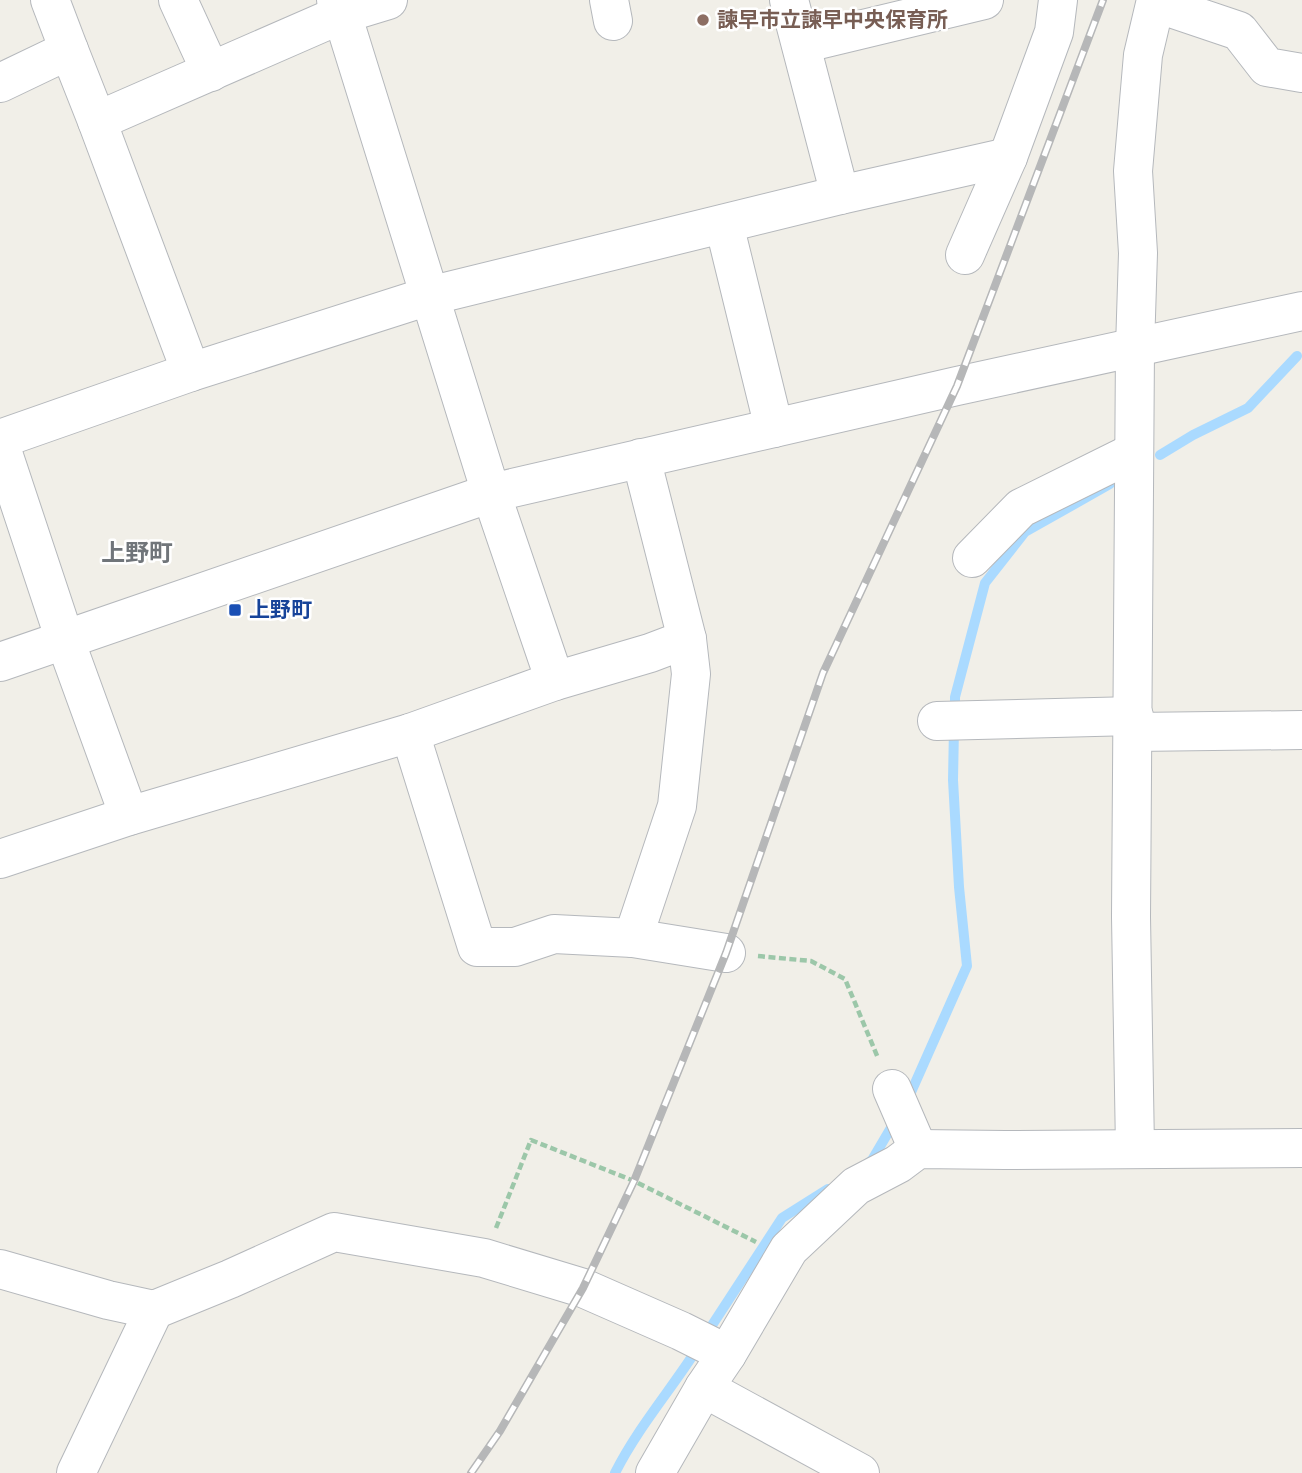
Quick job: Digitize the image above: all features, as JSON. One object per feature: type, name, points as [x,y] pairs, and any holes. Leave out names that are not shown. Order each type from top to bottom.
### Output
[{"type":"street","points":[[50,0],[191,372]]},
{"type":"street","points":[[178,0],[211,72]]},
{"type":"street","points":[[97,121],[211,72],[339,7],[388,0]]},
{"type":"street","points":[[789,0],[841,195]]},
{"type":"street","points":[[801,44],[985,0]]},
{"type":"street","points":[[965,255],[1008,157],[1054,32],[1058,0]]},
{"type":"street","points":[[1135,1148],[1131,917],[1138,253],[1133,171],[1143,55],[1156,2],[1239,32],[1267,66],[1302,73]]},
{"type":"street","points":[[339,7],[491,493],[555,681]]},
{"type":"street","points":[[0,83],[69,50]]},
{"type":"street","points":[[129,816],[65,640],[0,442],[191,372],[429,296],[1008,157]]},
{"type":"street","points":[[724,224],[774,428]]},
{"type":"street","points":[[0,662],[491,493],[957,386],[1302,311]]},
{"type":"street","points":[[972,558],[1021,508],[1134,452]]},
{"type":"street","points":[[633,938],[677,806],[691,674],[687,639],[640,458]]},
{"type":"street","points":[[0,859],[129,816],[410,733],[555,681],[650,653],[687,639]]},
{"type":"street","points":[[937,721],[1302,730]]},
{"type":"street","points":[[410,733],[477,947],[515,947],[554,934],[633,938],[726,953]]},
{"type":"street","points":[[891,1089],[914,1141]]},
{"type":"street","points":[[914,1141],[1005,1150],[1302,1148]]},
{"type":"street","points":[[654,1473],[789,1249],[856,1186],[898,1164],[914,1141]]},
{"type":"street","points":[[0,1269],[108,1300],[154,1310],[334,1232],[484,1258],[583,1288],[727,1354]]},
{"type":"street","points":[[76,1473],[154,1310]]},
{"type":"street","points":[[704,1388],[860,1473]]},
{"type":"path","points":[[726,953],[811,961],[845,979],[891,1089]]},
{"type":"path","points":[[484,1258],[531,1140],[644,1185],[785,1256]]},
{"type":"waterway","points":[[1160,455],[1248,408],[1297,356]]},
{"type":"waterway","points":[[955,713],[955,697],[985,583],[1025,532],[1110,484]]},
{"type":"waterway","points":[[908,1099],[967,966],[953,780],[954,728]]},
{"type":"waterway","points":[[867,1164],[895,1121]]},
{"type":"waterway","points":[[705,1336],[782,1218],[828,1189]]},
{"type":"waterway","points":[[615,1473],[643,1426],[697,1349]]},
{"type":"railway","points":[[471,1473],[500,1431],[583,1288],[634,1181],[726,953],[823,673],[957,386],[1103,0]]},
{"type":"place","name":"諫早市立諫早中央保育所","points":[[703,20]]},
{"type":"place","name":"上野町","points":[[235,610]]},
{"type":"district","name":"上野町","points":[[137,553]]}]
